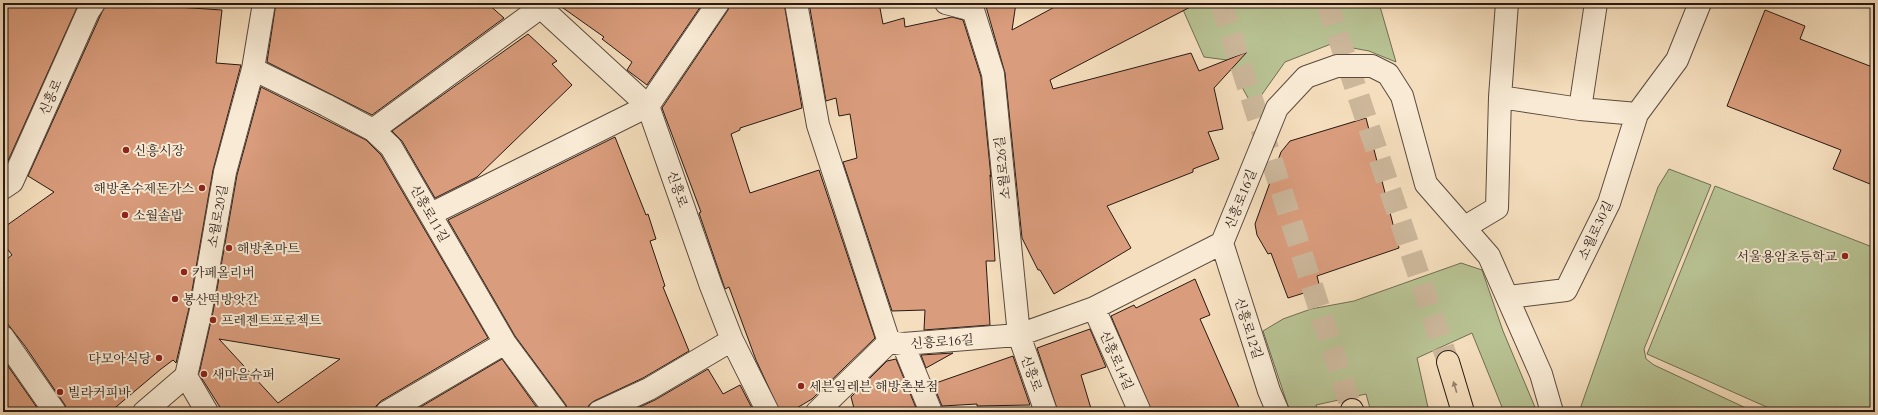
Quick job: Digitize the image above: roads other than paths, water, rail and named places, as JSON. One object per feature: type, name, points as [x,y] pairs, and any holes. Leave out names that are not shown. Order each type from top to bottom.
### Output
[{"type":"main road","points":[[1448,362],[1463,412]]},
{"type":"street","name":"신흥로","points":[[3,188],[12,182],[88,12],[94,3]]},
{"type":"street","name":"소월로20길","points":[[186,376],[201,310],[225,172],[253,69],[264,3]]},
{"type":"street","points":[[430,214],[648,106],[718,3]]},
{"type":"street","points":[[796,3],[818,125],[896,343],[931,412]]},
{"type":"street","points":[[946,3],[973,6]]},
{"type":"street","points":[[1507,3],[1500,97],[1497,208],[1464,227],[1489,256],[1509,297],[1541,374],[1552,412]]},
{"type":"street","points":[[1580,109],[1596,3]]},
{"type":"street","name":"소월로30길","points":[[1509,297],[1566,290],[1609,203],[1637,114],[1677,60],[1700,3]]},
{"type":"street","name":"신흥로","points":[[538,5],[648,106],[711,286],[732,340],[768,412]]},
{"type":"street","points":[[373,130],[538,5]]},
{"type":"street","name":"소월로26길","points":[[973,6],[993,74],[1019,335]]},
{"type":"street","name":"신흥로16길","points":[[896,343],[1019,335],[1094,308],[1222,243],[1277,108],[1306,77],[1337,66],[1372,66],[1388,74],[1402,96],[1426,184],[1464,227]]},
{"type":"street","name":"신흥로11길","points":[[253,69],[326,104],[373,130],[391,147],[505,344],[556,412]]},
{"type":"street","points":[[1500,97],[1580,109],[1637,114]]},
{"type":"street","name":"신흥로12길","points":[[1222,243],[1269,391],[1278,412]]},
{"type":"street","name":"신흥로14길","points":[[1094,308],[1140,412]]},
{"type":"street","name":"신흥로","points":[[1019,335],[1046,412]]},
{"type":"street","points":[[3,337],[55,412]]},
{"type":"street","points":[[599,412],[649,389],[732,340]]},
{"type":"street","points":[[817,412],[896,343]]},
{"type":"street","points":[[387,412],[505,344]]},
{"type":"street","points":[[144,412],[186,376],[207,412]]},
{"type":"tunnel","points":[[1221,3],[1352,410]]},
{"type":"tunnel","points":[[1327,3],[1448,362]]},
{"type":"place","name":"신흥시장","points":[[126,150]]},
{"type":"place","name":"해방촌수제돈가스","points":[[202,188]]},
{"type":"place","name":"소월솥밥","points":[[125,215]]},
{"type":"place","name":"해방촌마트","points":[[229,248]]},
{"type":"place","name":"서울용암초등학교","points":[[1845,256]]},
{"type":"place","name":"카페올리버","points":[[184,272]]},
{"type":"place","name":"봉산떡방앗간","points":[[175,299]]},
{"type":"place","name":"프레젠트프로젝트","points":[[213,320]]},
{"type":"place","name":"다모아식당","points":[[159,358]]},
{"type":"place","name":"새마을슈퍼","points":[[204,374]]},
{"type":"place","name":"세븐일레븐 해방촌본점","points":[[801,386]]},
{"type":"place","name":"빌라커피바","points":[[60,392]]}]
